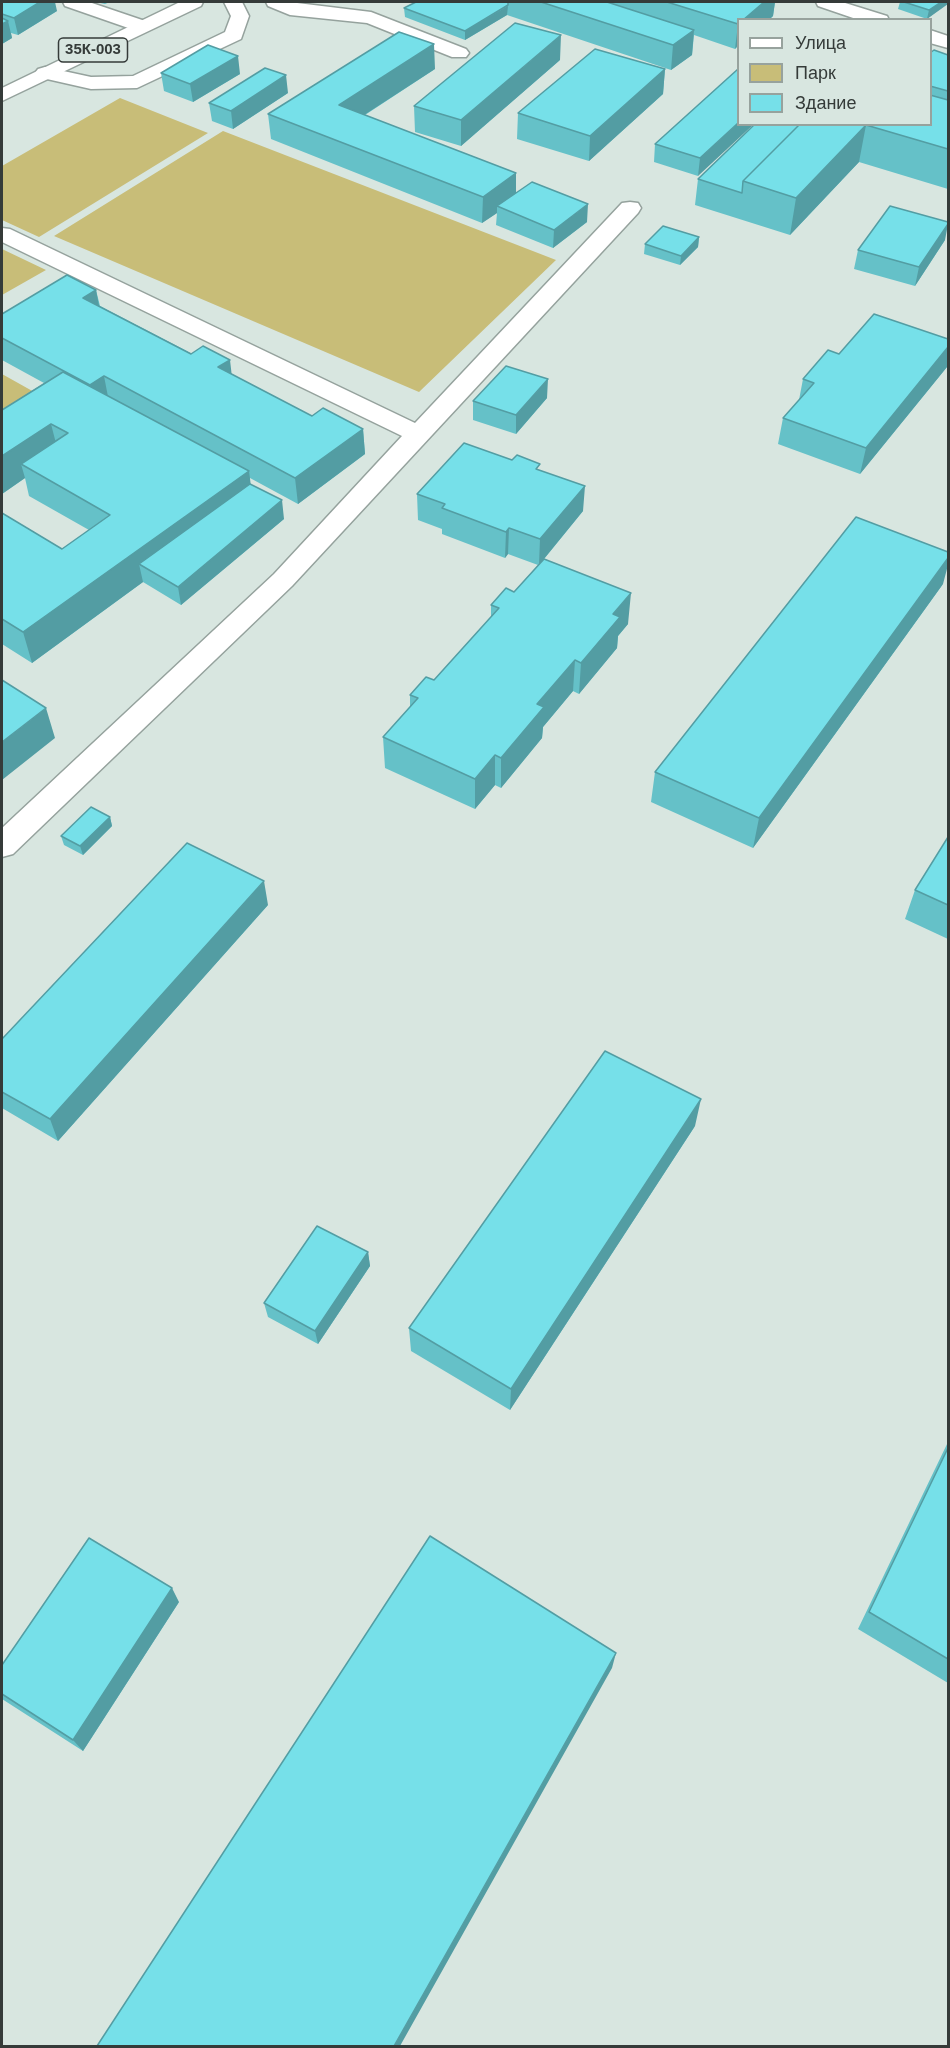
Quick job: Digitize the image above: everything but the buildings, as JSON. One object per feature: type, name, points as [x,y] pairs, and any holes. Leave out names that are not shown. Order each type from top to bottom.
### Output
[{"type":"street","points":[[72,2],[141,26]]},
{"type":"street","name":"35К-003","points":[[2,95],[194,2]]},
{"type":"street","points":[[45,73],[91,83],[137,82],[234,35],[240,16],[233,2]]},
{"type":"street","points":[[275,2],[290,9],[371,18],[459,53]]},
{"type":"street","points":[[825,2],[874,18]]},
{"type":"street","points":[[932,37],[948,42]]},
{"type":"street","points":[[2,846],[283,580],[630,208]]},
{"type":"street","points":[[2,234],[418,434]]},
{"type":"green space","points":[[120,98],[208,133],[39,237],[2,220],[2,166]]},
{"type":"green space","points":[[223,131],[556,260],[419,392],[54,236]]},
{"type":"green space","points":[[2,249],[46,270],[2,295]]},
{"type":"green space","points":[[2,374],[52,402],[2,434]]}]
